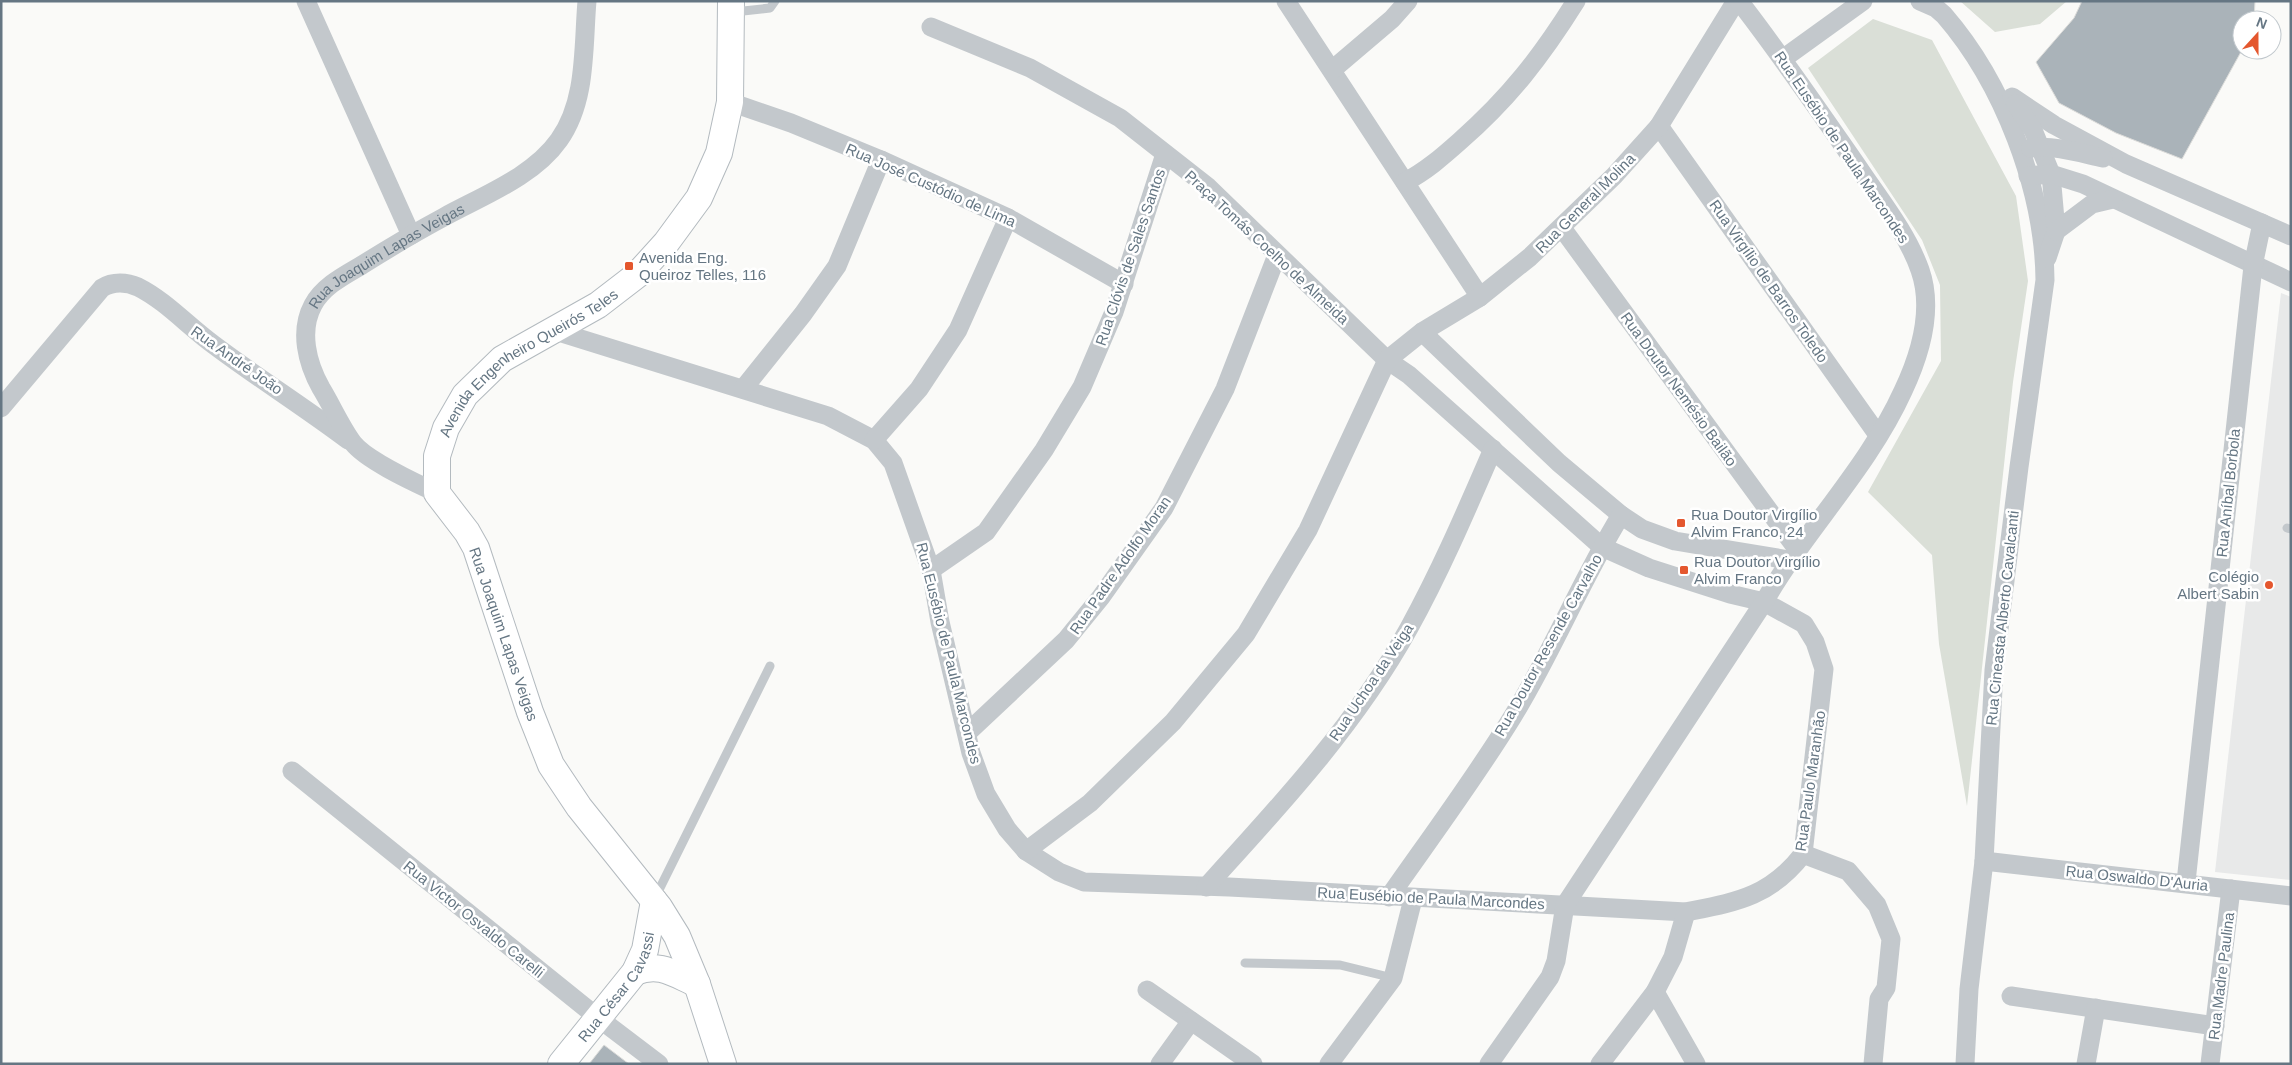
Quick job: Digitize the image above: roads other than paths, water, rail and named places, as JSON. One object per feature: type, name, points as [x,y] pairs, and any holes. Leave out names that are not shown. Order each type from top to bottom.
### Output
[{"type":"main road","name":"Avenida Engenheiro Queirós Teles","points":[[438,493],[437,456],[446,428],[465,395],[502,359],[598,305],[630,281],[666,243],[699,198],[719,152],[730,102],[731,7]]},
{"type":"main road","name":"Rua Joaquim Lapas Veigas","points":[[438,493],[467,532],[476,548],[530,712],[550,765],[574,800],[654,901],[677,936],[697,984],[723,1064]]},
{"type":"main road","name":"Rua César Cavassi","points":[[561,1064],[635,972],[645,950],[654,901]]},
{"type":"main road","points":[[635,972],[647,967],[658,967],[697,984]]},
{"type":"street","points":[[306,1],[410,235]]},
{"type":"street","name":"Rua Joaquim Lapas Veigas","points":[[438,493],[405,478],[354,444],[318,382],[309,360],[306,340],[313,305],[323,292],[342,277],[410,235],[510,182],[531,168],[559,140],[578,100],[587,1]]},
{"type":"street","points":[[1286,1],[1480,297]]},
{"type":"street","points":[[1332,70],[1392,19],[1408,1]]},
{"type":"street","points":[[1405,182],[1425,172],[1504,100],[1529,72],[1576,1]]},
{"type":"street","name":"Rua Eusébio de Paula Marcondes","points":[[552,330],[828,416],[874,440],[893,463],[931,570],[940,622],[971,753],[986,794],[1006,829],[1026,851],[1059,872],[1084,882],[1206,886],[1565,905],[1793,555],[1841,492],[1878,435],[1903,392],[1920,349],[1925,306],[1921,271],[1901,230],[1784,58],[1738,1]]},
{"type":"street","name":"Rua General Molina","points":[[1387,360],[1422,332],[1480,297],[1530,257],[1562,228],[1659,126],[1738,1]]},
{"type":"street","points":[[1784,58],[1863,1]]},
{"type":"street","name":"Rua Cineasta Alberto Cavalcanti","points":[[1920,1],[1936,8],[1944,15],[1991,80],[2028,176],[2038,216],[2045,264],[2045,280],[2019,467],[1994,670],[1984,860],[1969,989],[1965,1064]]},
{"type":"street","name":"Praça Tomás Coelho de Almeida","points":[[932,27],[1030,68],[1120,118],[1208,187],[1387,360]]},
{"type":"street","name":"Rua Cineasta Alberto Cavalcanti","points":[[1991,80],[2012,97],[2041,147],[2051,174],[2056,231],[2045,264]]},
{"type":"street","points":[[2012,97],[2054,125],[2126,164],[2291,236]]},
{"type":"street","name":"Rua José Custódio de Lima","points":[[730,102],[791,123],[881,160],[1008,218],[1124,284]]},
{"type":"street","name":"Rua Virgílio de Barros Toledo","points":[[1659,126],[1878,435]]},
{"type":"street","points":[[2019,149],[2041,147],[2126,164]]},
{"type":"street","name":"Rua Clóvis de Sales Santos","points":[[931,570],[986,532],[1044,450],[1082,388],[1124,284],[1137,236],[1165,154]]},
{"type":"street","points":[[743,389],[803,314],[837,266],[881,160]]},
{"type":"street","points":[[2028,176],[2051,174],[2083,184],[2253,266],[2291,282]]},
{"type":"street","points":[[2056,231],[2092,204],[2113,199]]},
{"type":"street","points":[[874,440],[919,389],[958,330],[1008,218]]},
{"type":"street","name":"Rua Aníbal Borbola","points":[[2186,882],[2253,266],[2262,223]]},
{"type":"street","name":"Rua Doutor Nemésio Bailão","points":[[1562,228],[1793,555]]},
{"type":"street","name":"Rua Padre Adolfo Moran","points":[[967,733],[1066,640],[1101,597],[1164,508],[1225,389],[1278,255]]},
{"type":"street","name":"Rua André João","points":[[1,408],[102,288],[117,283],[138,287],[158,300],[215,346],[354,444]]},
{"type":"street","points":[[1422,332],[1559,463],[1620,515],[1642,529],[1676,541],[1793,555]]},
{"type":"street","points":[[1026,851],[1090,803],[1173,722],[1246,634],[1308,530],[1387,360],[1409,375],[1602,546],[1649,568],[1730,594],[1764,602]]},
{"type":"street","name":"Rua Uchoa da Veiga","points":[[1206,886],[1284,801],[1354,712],[1409,628],[1465,514],[1493,449]]},
{"type":"street","name":"Rua Doutor Resende Carvalho","points":[[1389,897],[1514,714],[1620,515]]},
{"type":"street","name":"Rua Paulo Maranhão","points":[[1565,905],[1686,912],[1736,902],[1765,889],[1789,873],[1803,854],[1824,669],[1815,642],[1804,624],[1764,602]]},
{"type":"street","name":"Rua Victor Osvaldo Carelli","points":[[292,771],[597,1017],[659,1064]]},
{"type":"street","points":[[1803,854],[1848,870],[1877,905],[1891,939],[1886,988],[1879,999],[1873,1064]]},
{"type":"street","name":"Rua Oswaldo D'Auria","points":[[1984,860],[2049,869],[2186,882],[2291,896]]},
{"type":"street","name":"Rua Madre Paulina","points":[[2210,1064],[2231,889]]},
{"type":"street","points":[[1329,1064],[1394,978],[1413,898]]},
{"type":"street","points":[[1489,1064],[1550,977],[1556,961],[1565,905]]},
{"type":"street","points":[[1600,1064],[1655,992],[1673,957],[1686,912]]},
{"type":"street","points":[[1147,990],[1249,1061]]},
{"type":"street","points":[[1655,992],[1696,1064]]},
{"type":"street","points":[[2011,996],[2215,1026]]},
{"type":"street","points":[[2086,1064],[2096,1008]]},
{"type":"street","points":[[1160,1064],[1191,1022]]},
{"type":"lane","points":[[731,7],[770,8],[775,1]]},
{"type":"lane","points":[[654,901],[770,666]]},
{"type":"lane","points":[[1245,963],[1340,965],[1394,978]]},
{"type":"place","name":"Avenida Eng. Queiroz Telles, 116","points":[[629,266]]},
{"type":"place","name":"Rua Doutor Virgílio Alvim Franco, 24","points":[[1681,523]]},
{"type":"place","name":"Rua Doutor Virgílio Alvim Franco","points":[[1684,570]]},
{"type":"place","name":"Colégio Albert Sabin","points":[[2269,585]]}]
